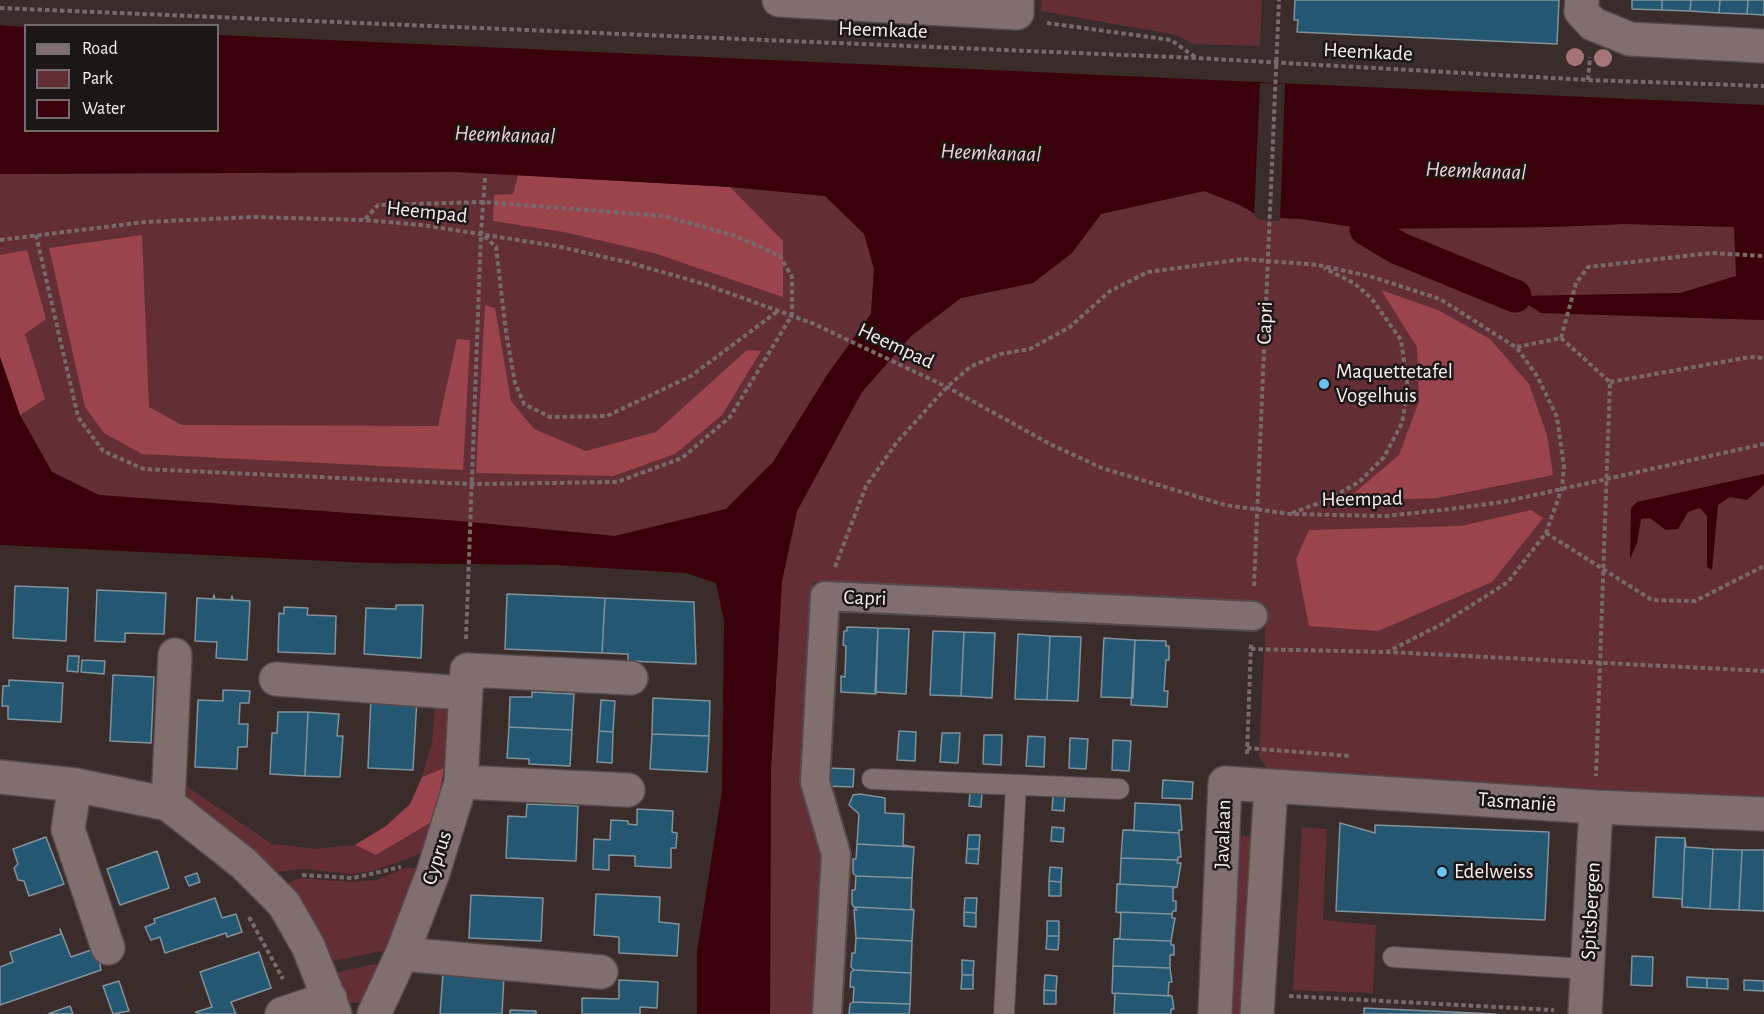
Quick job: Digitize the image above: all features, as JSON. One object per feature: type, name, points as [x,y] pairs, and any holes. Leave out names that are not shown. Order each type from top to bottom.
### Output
[{"type":"street","points":[[779,0],[1017,6]]},
{"type":"street","points":[[1588,12],[1630,39],[1764,46]]},
{"type":"street","name":"Capri","points":[[827,1014],[836,854],[815,782],[825,596],[1253,616]]},
{"type":"street","points":[[168,804],[175,655]]},
{"type":"street","name":"Cyprus","points":[[374,1014],[402,954],[438,859],[461,782],[467,670],[631,678]]},
{"type":"street","points":[[276,679],[464,693]]},
{"type":"street","points":[[0,777],[75,785],[168,804],[243,863],[255,897],[284,904],[308,946],[333,1006],[289,1012]]},
{"type":"street","points":[[461,782],[628,790]]},
{"type":"street","name":"Javalaan","points":[[1215,1014],[1225,783],[1271,786],[1258,1004]]},
{"type":"street","points":[[75,785],[68,829],[108,948]]},
{"type":"street","name":"Tasmanië","points":[[1271,786],[1596,807],[1764,814]]},
{"type":"street","name":"Spitsbergen","points":[[1586,1013],[1596,807]]},
{"type":"street","points":[[402,954],[601,972]]},
{"type":"lane","points":[[872,779],[1119,789]]},
{"type":"lane","points":[[1004,1014],[1016,785]]},
{"type":"lane","points":[[1393,957],[1587,969]]},
{"type":"path","name":"Capri","points":[[1247,748],[1280,0]]},
{"type":"path","points":[[1017,6],[1031,21],[1172,40],[1196,58]]},
{"type":"path","name":"Heemkade","points":[[0,8],[1196,58],[1588,80],[1764,86]]},
{"type":"path","points":[[466,602],[485,178]]},
{"type":"path","points":[[36,235],[78,417],[103,451],[144,469],[471,484],[617,482],[682,458],[730,417],[792,315],[792,277],[780,256],[733,235],[664,216],[483,202],[378,205],[364,220]]},
{"type":"path","name":"Heempad","points":[[0,240],[200,218],[364,220],[481,233],[631,263],[704,284],[812,322],[934,380],[1050,444],[1102,468],[1225,505],[1290,514],[1386,516],[1503,502],[1764,444]]},
{"type":"path","points":[[481,233],[496,247],[506,332],[515,383],[524,404],[550,417],[608,416],[691,376],[779,310]]},
{"type":"path","points":[[1561,338],[1576,283],[1588,267],[1711,253],[1764,256]]},
{"type":"path","points":[[825,596],[866,486],[897,441],[947,387],[970,367],[1000,354],[1030,349],[1070,327],[1110,291],[1148,272],[1244,259],[1268,260],[1318,265],[1368,276],[1440,299],[1517,348],[1537,376],[1557,417],[1564,467],[1562,488],[1546,533],[1508,582],[1442,624],[1387,652]]},
{"type":"path","points":[[1290,514],[1328,500],[1359,482],[1384,457],[1402,423],[1408,389],[1401,340],[1372,299],[1354,283],[1318,265]]},
{"type":"path","points":[[1517,348],[1561,338]]},
{"type":"path","points":[[1561,338],[1610,382],[1596,807]]},
{"type":"path","points":[[1610,382],[1750,357],[1764,358]]},
{"type":"path","points":[[1546,533],[1603,572],[1652,600],[1695,601],[1764,566]]},
{"type":"path","points":[[1251,649],[1387,652],[1764,671]]},
{"type":"path","points":[[289,1012],[255,897],[307,874],[353,878],[419,861],[438,859]]},
{"type":"path","points":[[1258,1004],[1586,1013]]},
{"type":"green space","points":[[1042,0],[1262,0],[1260,46],[1193,44],[1177,35],[1041,11]]},
{"type":"green space","points":[[457,172],[730,187],[825,196],[865,234],[874,269],[871,314],[827,375],[773,462],[726,509],[615,536],[459,521],[99,495],[52,472],[20,415],[0,357],[0,174]]},
{"type":"green space","points":[[1204,191],[1240,205],[1260,217],[1301,219],[1366,229],[1625,224],[1734,227],[1737,276],[1680,293],[1516,297],[1541,313],[1764,320],[1764,797],[1270,773],[1259,756],[1266,619],[1240,601],[813,582],[803,786],[820,857],[812,1014],[770,1014],[771,769],[782,581],[797,511],[862,392],[911,336],[961,298],[1033,283],[1072,253],[1101,214]]},
{"type":"green space","points":[[435,701],[448,707],[444,768],[422,777],[432,743]]},
{"type":"green space","points":[[180,782],[272,844],[315,849],[355,845],[376,855],[435,820],[425,852],[376,870],[352,874],[304,869],[273,872],[241,840],[192,806]]},
{"type":"green space","points":[[1302,827],[1327,829],[1323,920],[1376,925],[1373,993],[1293,990]]},
{"type":"green space","points":[[1230,834],[1255,837],[1248,1014],[1222,1014]]},
{"type":"green space","points":[[405,868],[415,868],[418,872],[387,950],[333,961],[327,958],[286,890],[289,883],[300,878],[351,882],[377,880]]},
{"type":"green space","points":[[375,964],[381,968],[368,999],[358,1003],[342,1002],[332,977],[339,972]]},
{"type":"shaded area","points":[[518,175],[730,187],[783,241],[783,297],[654,253],[564,232],[493,221],[494,195],[513,194]]},
{"type":"shaded area","points":[[142,235],[149,407],[182,425],[438,426],[457,339],[470,340],[463,470],[142,454],[104,433],[85,407],[49,248]]},
{"type":"shaded area","points":[[27,250],[46,319],[25,334],[45,399],[20,415],[0,357],[0,255]]},
{"type":"shaded area","points":[[1381,290],[1438,310],[1490,339],[1529,384],[1547,435],[1553,475],[1437,498],[1345,501],[1399,455],[1419,401],[1417,347]]},
{"type":"shaded area","points":[[485,305],[495,308],[511,401],[534,429],[586,451],[656,432],[747,350],[761,351],[722,415],[675,454],[613,476],[476,473]]},
{"type":"shaded area","points":[[1531,510],[1543,518],[1492,582],[1378,631],[1309,626],[1296,559],[1309,530],[1461,526]]},
{"type":"shaded area","points":[[444,768],[435,820],[376,855],[355,845],[386,826],[410,804],[422,777]]},
{"type":"water","name":"Heemkanaal","points":[[0,25],[24,27],[24,132],[219,132],[219,35],[1764,105],[1764,320],[1541,313],[1515,296],[1680,293],[1736,276],[1734,227],[1625,224],[1366,229],[1301,219],[1260,217],[1240,205],[1204,191],[1101,214],[1072,253],[1033,283],[961,298],[911,336],[862,392],[797,511],[782,581],[771,769],[770,1014],[697,1014],[697,952],[722,791],[724,621],[716,583],[686,573],[554,565],[370,563],[0,545],[0,357],[20,415],[52,472],[99,495],[459,521],[615,536],[726,509],[773,462],[827,375],[871,314],[874,269],[864,234],[825,196],[730,187],[457,172],[0,174]]},
{"type":"water","points":[[1764,474],[1764,485],[1747,500],[1730,497],[1718,505],[1712,570],[1707,567],[1707,516],[1700,508],[1688,512],[1678,529],[1666,530],[1650,518],[1641,519],[1637,543],[1630,559],[1631,508],[1637,502]]},
{"type":"pier","points":[[1260,83],[1285,84],[1280,221],[1260,220],[1254,216]]},
{"type":"building","points":[[1295,0],[1559,0],[1557,44],[1297,32],[1298,20],[1294,20]]},
{"type":"building","points":[[1632,0],[1662,0],[1662,10],[1632,9]]},
{"type":"building","points":[[1662,0],[1691,0],[1690,11],[1662,10]]},
{"type":"building","points":[[1691,0],[1720,0],[1719,13],[1690,11]]},
{"type":"building","points":[[1720,0],[1748,0],[1747,14],[1719,13]]},
{"type":"building","points":[[1748,0],[1764,0],[1764,15],[1747,14]]},
{"type":"building","points":[[15,586],[68,588],[66,641],[13,638]]},
{"type":"building","points":[[97,590],[166,593],[164,634],[125,633],[125,642],[95,641]]},
{"type":"building","points":[[507,594],[605,598],[602,653],[505,649]]},
{"type":"building","points":[[214,595],[215,599],[231,600],[232,596],[233,600],[250,601],[247,660],[216,658],[217,642],[195,641],[197,598],[213,599]]},
{"type":"building","points":[[605,598],[694,602],[696,664],[628,661],[628,654],[602,653]]},
{"type":"building","points":[[396,605],[423,605],[421,658],[364,654],[366,608],[396,609]]},
{"type":"building","points":[[284,607],[308,608],[307,615],[336,616],[335,654],[278,652],[279,613],[284,614]]},
{"type":"building","points":[[847,627],[878,628],[876,694],[841,692],[841,676],[845,677],[844,631],[847,631]]},
{"type":"building","points":[[878,628],[909,629],[906,694],[875,692]]},
{"type":"building","points":[[933,631],[964,632],[961,696],[930,695]]},
{"type":"building","points":[[964,632],[995,633],[992,698],[961,696]]},
{"type":"building","points":[[1018,634],[1050,636],[1047,700],[1015,699]]},
{"type":"building","points":[[1050,636],[1081,637],[1078,701],[1047,700]]},
{"type":"building","points":[[1104,638],[1135,640],[1133,698],[1101,697]]},
{"type":"building","points":[[1135,640],[1166,641],[1166,646],[1169,646],[1164,691],[1168,691],[1167,707],[1131,705]]},
{"type":"building","points":[[68,656],[79,656],[78,672],[67,671]]},
{"type":"building","points":[[82,660],[105,661],[104,674],[81,672]]},
{"type":"building","points":[[113,675],[154,677],[151,743],[110,741]]},
{"type":"building","points":[[9,680],[63,683],[61,722],[8,719],[8,706],[2,706],[3,686],[9,686]]},
{"type":"building","points":[[223,690],[250,691],[249,703],[240,703],[239,724],[248,724],[247,747],[238,747],[237,769],[195,767],[198,700],[223,701]]},
{"type":"building","points":[[532,692],[574,694],[572,730],[509,727],[510,697],[532,697]]},
{"type":"building","points":[[371,696],[417,698],[413,770],[368,768]]},
{"type":"building","points":[[653,698],[710,701],[709,736],[652,734]]},
{"type":"building","points":[[601,700],[615,701],[613,732],[599,731]]},
{"type":"building","points":[[278,712],[308,712],[305,776],[270,774],[272,733],[277,733]]},
{"type":"building","points":[[308,712],[339,714],[337,736],[343,736],[340,777],[305,776]]},
{"type":"building","points":[[509,727],[572,730],[570,766],[529,764],[529,759],[507,758]]},
{"type":"building","points":[[599,731],[613,732],[612,763],[597,762]]},
{"type":"building","points":[[899,731],[916,732],[915,761],[897,760]]},
{"type":"building","points":[[942,733],[960,733],[958,763],[940,762]]},
{"type":"building","points":[[652,734],[709,736],[707,772],[650,769]]},
{"type":"building","points":[[984,735],[1002,735],[1001,765],[983,764]]},
{"type":"building","points":[[1028,736],[1045,737],[1044,767],[1026,766]]},
{"type":"building","points":[[1070,738],[1088,739],[1086,769],[1069,768]]},
{"type":"building","points":[[1113,740],[1131,741],[1129,771],[1112,770]]},
{"type":"building","points":[[825,768],[854,769],[853,787],[824,786]]},
{"type":"building","points":[[1163,780],[1193,782],[1192,799],[1162,798]]},
{"type":"building","points":[[970,792],[982,793],[981,807],[969,806]]},
{"type":"building","points":[[853,795],[885,798],[885,813],[904,814],[903,845],[914,847],[857,844],[859,814],[849,805]]},
{"type":"building","points":[[1053,796],[1065,796],[1064,811],[1052,810]]},
{"type":"building","points":[[1135,803],[1180,805],[1182,830],[1179,830],[1179,833],[1123,830],[1134,830]]},
{"type":"building","points":[[527,804],[578,806],[576,861],[506,858],[508,816],[526,817]]},
{"type":"building","points":[[637,809],[673,811],[672,832],[677,833],[676,848],[671,848],[671,868],[635,866],[635,856],[609,855],[609,870],[593,869],[594,839],[610,840],[611,820],[628,821],[628,824],[637,825]]},
{"type":"building","name":"Edelweiss","points":[[1340,823],[1375,833],[1375,825],[1549,832],[1545,920],[1336,911]]},
{"type":"building","points":[[1052,827],[1064,828],[1063,842],[1051,841]]},
{"type":"building","points":[[1123,830],[1179,833],[1181,857],[1178,857],[1178,860],[1121,858]]},
{"type":"building","points":[[968,835],[980,835],[979,849],[967,849]]},
{"type":"building","points":[[46,837],[64,884],[29,896],[24,881],[18,880],[14,868],[18,864],[13,849]]},
{"type":"building","points":[[1656,837],[1685,838],[1682,907],[1682,899],[1653,897]]},
{"type":"building","points":[[1685,838],[1686,847],[1713,849],[1710,909],[1682,907]]},
{"type":"building","points":[[857,844],[914,847],[912,878],[856,876],[853,873],[853,859],[856,859]]},
{"type":"building","points":[[967,849],[979,849],[978,864],[966,863]]},
{"type":"building","points":[[1713,849],[1742,850],[1739,910],[1710,909]]},
{"type":"building","points":[[1742,850],[1764,850],[1764,911],[1739,910]]},
{"type":"building","points":[[157,851],[169,888],[120,905],[107,869]]},
{"type":"building","points":[[1121,858],[1178,860],[1177,863],[1181,863],[1177,887],[1117,884],[1120,884]]},
{"type":"building","points":[[1050,867],[1062,868],[1061,882],[1049,881]]},
{"type":"building","points":[[197,873],[200,882],[189,886],[185,877]]},
{"type":"building","points":[[856,876],[912,878],[911,908],[914,910],[854,907],[852,890],[855,890]]},
{"type":"building","points":[[1049,881],[1061,882],[1061,896],[1049,896]]},
{"type":"building","points":[[1117,884],[1177,887],[1173,888],[1176,911],[1172,914],[1116,912]]},
{"type":"building","points":[[596,894],[660,897],[659,922],[679,924],[677,956],[619,953],[619,937],[594,935]]},
{"type":"building","points":[[471,895],[543,898],[541,941],[469,938]]},
{"type":"building","points":[[215,898],[222,918],[236,914],[242,932],[227,937],[226,933],[165,953],[160,937],[151,940],[145,927],[155,923],[154,919]]},
{"type":"building","points":[[965,898],[977,898],[976,913],[964,912]]},
{"type":"building","points":[[854,907],[914,910],[912,941],[856,938],[854,910],[857,910]]},
{"type":"building","points":[[964,912],[976,913],[976,927],[964,926]]},
{"type":"building","points":[[1116,912],[1172,914],[1172,918],[1175,918],[1171,941],[1114,939],[1120,938],[1121,913]]},
{"type":"building","points":[[1047,921],[1059,921],[1059,936],[1047,936]]},
{"type":"building","points":[[60,929],[71,957],[97,948],[101,970],[0,1005],[0,967],[13,962],[10,952],[61,934]]},
{"type":"building","points":[[1047,936],[1059,936],[1058,950],[1046,949]]},
{"type":"building","points":[[856,938],[912,941],[911,973],[854,970],[851,967]]},
{"type":"building","points":[[1114,939],[1171,941],[1171,945],[1174,945],[1174,955],[1170,955],[1170,968],[1113,966]]},
{"type":"building","points":[[259,952],[271,988],[231,1002],[236,1014],[197,1014],[196,1012],[212,1007],[200,972]]},
{"type":"building","points":[[1632,956],[1653,957],[1652,986],[1631,985]]},
{"type":"building","points":[[962,960],[974,961],[973,975],[962,975]]},
{"type":"building","points":[[1113,966],[1170,968],[1172,982],[1169,982],[1168,995],[1172,996],[1112,993]]},
{"type":"building","points":[[854,970],[911,973],[910,1004],[853,1002],[854,987],[850,987],[851,972]]},
{"type":"building","points":[[443,973],[504,976],[502,1014],[440,1014]]},
{"type":"building","points":[[962,975],[973,975],[973,989],[961,989]]},
{"type":"building","points":[[1045,975],[1057,976],[1056,991],[1044,990]]},
{"type":"building","points":[[1687,977],[1707,978],[1707,988],[1687,987]]},
{"type":"building","points":[[1707,978],[1728,979],[1728,989],[1707,988]]},
{"type":"building","points":[[619,980],[658,982],[657,1008],[640,1007],[640,1014],[582,1014],[582,998],[619,999]]},
{"type":"building","points":[[1744,980],[1764,981],[1764,991],[1744,990]]},
{"type":"building","points":[[119,981],[129,1011],[113,1014],[103,986]]},
{"type":"building","points":[[1044,990],[1056,991],[1056,1004],[1044,1004]]},
{"type":"building","points":[[1112,993],[1172,996],[1174,1009],[1171,1009],[1171,1014],[1114,1014],[1115,994]]},
{"type":"building","points":[[853,1002],[910,1004],[909,1014],[849,1014],[850,1004]]},
{"type":"building","points":[[70,1006],[73,1014],[48,1014]]},
{"type":"building","points":[[1364,1008],[1496,1014],[1364,1014]]},
{"type":"building","points":[[510,1010],[536,1011],[536,1014],[510,1014]]},
{"type":"waterway","points":[[1366,229],[1398,248],[1515,296]]},
{"type":"place","name":"Maquettetafel Vogelhuis","points":[[1324,384]]},
{"type":"place","name":"Edelweiss","points":[[1442,872]]}]
